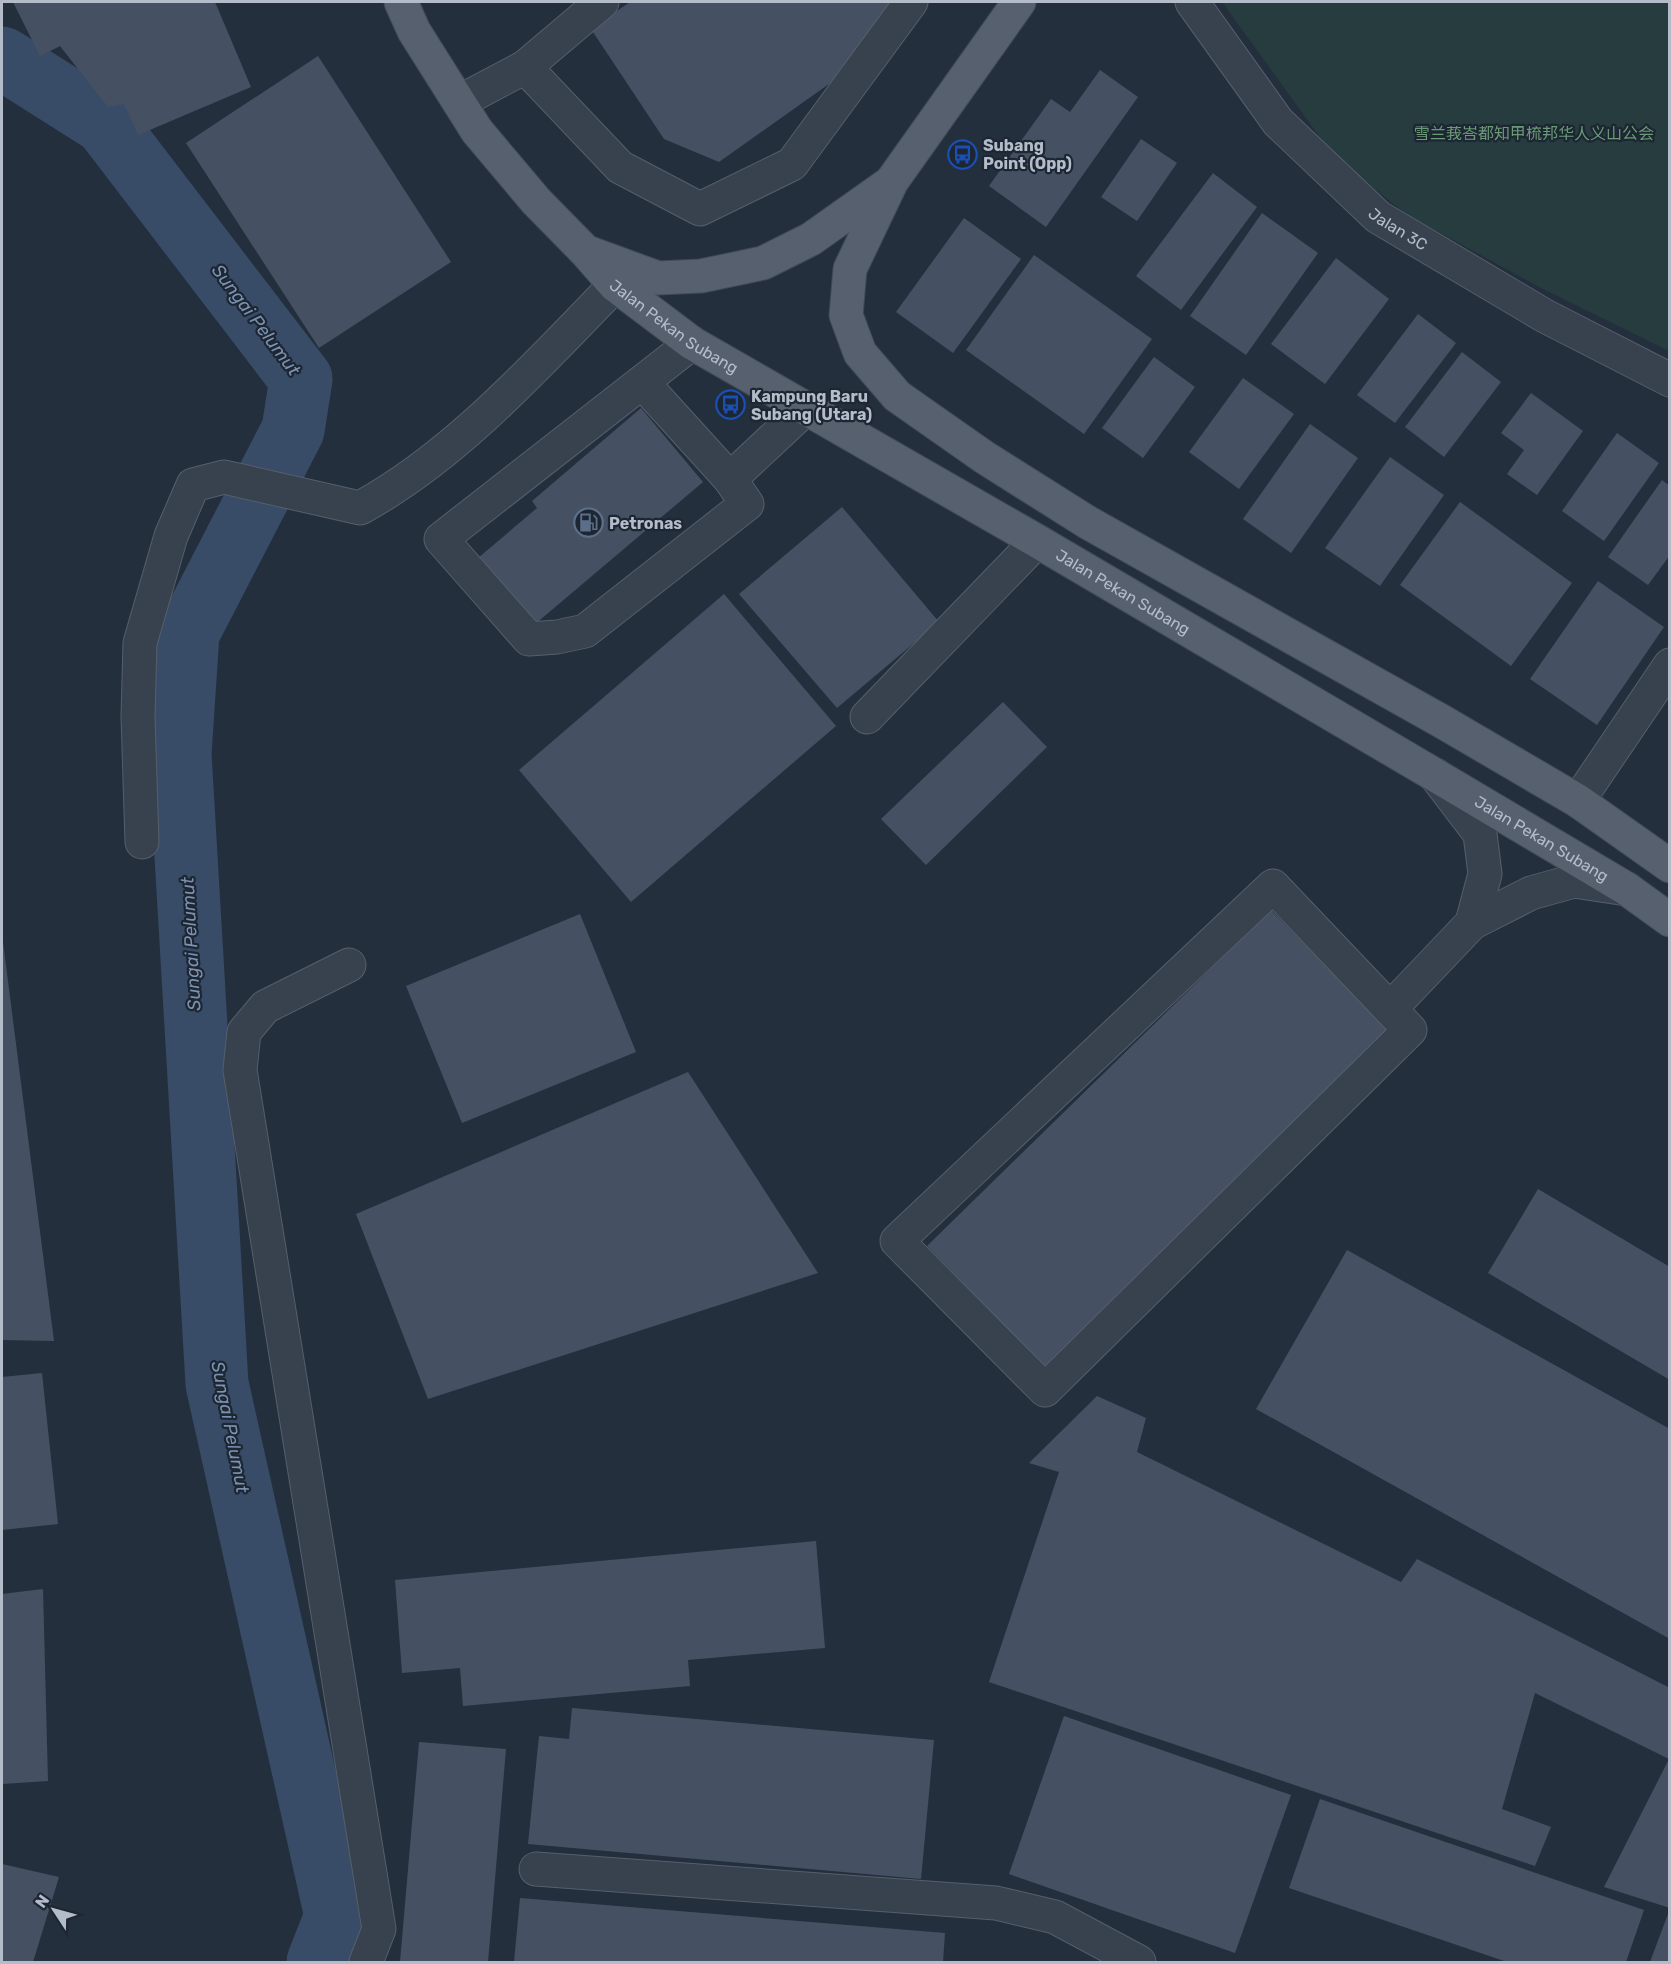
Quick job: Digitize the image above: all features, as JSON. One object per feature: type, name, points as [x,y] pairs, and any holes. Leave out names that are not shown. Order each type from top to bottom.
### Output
[{"type":"main road","name":"Jalan Pekan Subang","points":[[401,2],[414,31],[477,131],[536,201],[615,285],[692,343],[1037,541],[1435,775],[1627,889],[1670,920]]},
{"type":"main road","name":"Jalan Pekan Subang","points":[[1019,2],[892,182],[850,269],[846,315],[860,353],[897,396],[984,458],[1087,522],[1578,801],[1670,866]]},
{"type":"main road","name":"Jalan Pekan Subang","points":[[586,252],[658,278],[701,276],[764,263],[811,239],[892,182]]},
{"type":"street","points":[[459,102],[525,67],[602,2]]},
{"type":"street","points":[[525,67],[621,167],[700,209],[792,164],[911,2]]},
{"type":"street","name":"Jalan 3C","points":[[1192,2],[1278,122],[1378,217],[1545,316],[1670,380]]},
{"type":"street","points":[[142,842],[138,717],[141,643],[171,536],[193,485],[224,477],[360,508],[390,491],[451,443],[522,382],[615,285]]},
{"type":"street","points":[[642,382],[730,479],[747,504],[585,631],[557,637],[529,639],[441,539],[642,382],[692,343]]},
{"type":"street","points":[[730,479],[806,409]]},
{"type":"street","points":[[867,717],[1037,541]]},
{"type":"street","points":[[1578,801],[1670,664]]},
{"type":"street","points":[[1435,775],[1480,834],[1485,874],[1472,923]]},
{"type":"street","points":[[1391,1008],[1472,923],[1531,892],[1574,881],[1627,889]]},
{"type":"street","points":[[1273,886],[1391,1008],[1410,1030],[1045,1390],[897,1241],[1273,886]]},
{"type":"street","points":[[349,965],[265,1007],[244,1032],[240,1070],[379,1929],[366,1962]]},
{"type":"street","points":[[536,1869],[996,1904],[1055,1917],[1139,1962]]},
{"type":"green space","name":"雪兰莪峇都知甲梳邦华人义山公会","points":[[1222,2],[1669,2],[1669,351],[1543,289],[1409,216],[1354,173],[1319,136]]},
{"type":"building","points":[[13,2],[215,2],[251,87],[138,135],[124,104],[108,107],[60,46],[40,56]]},
{"type":"building","points":[[630,2],[905,2],[860,62],[719,162],[664,139],[591,29]]},
{"type":"building","points":[[318,56],[451,262],[319,348],[186,143]]},
{"type":"building","points":[[1100,70],[1138,97],[1046,227],[989,186],[1051,99],[1070,112]]},
{"type":"building","points":[[1141,139],[1177,163],[1137,221],[1101,197]]},
{"type":"building","points":[[1213,173],[1257,207],[1181,310],[1136,276]]},
{"type":"building","points":[[1262,213],[1318,253],[1246,355],[1190,316]]},
{"type":"building","points":[[964,218],[1021,259],[953,353],[896,312]]},
{"type":"building","points":[[1034,255],[1152,339],[1084,434],[966,350]]},
{"type":"building","points":[[1336,258],[1389,299],[1325,384],[1271,344]]},
{"type":"building","points":[[1418,314],[1456,343],[1395,423],[1357,395]]},
{"type":"building","points":[[1462,352],[1501,382],[1444,457],[1405,427]]},
{"type":"building","points":[[1154,357],[1195,387],[1143,458],[1102,428]]},
{"type":"building","points":[[1243,378],[1294,414],[1239,489],[1189,452]]},
{"type":"building","points":[[1531,393],[1583,431],[1537,495],[1507,474],[1524,450],[1501,433]]},
{"type":"building","points":[[641,408],[703,482],[534,625],[478,558],[537,508],[532,501]]},
{"type":"building","points":[[1310,424],[1358,458],[1291,553],[1243,519]]},
{"type":"building","points":[[1617,433],[1659,463],[1604,541],[1562,511]]},
{"type":"building","points":[[1390,457],[1444,495],[1380,586],[1325,548]]},
{"type":"building","points":[[1662,480],[1670,486],[1670,555],[1648,585],[1608,557]]},
{"type":"building","points":[[1460,502],[1572,583],[1511,666],[1400,585]]},
{"type":"building","points":[[842,507],[939,622],[837,708],[739,594]]},
{"type":"building","points":[[1598,581],[1664,627],[1597,725],[1530,679]]},
{"type":"building","points":[[724,594],[836,726],[631,902],[519,770]]},
{"type":"building","points":[[1003,702],[1047,747],[926,865],[881,819]]},
{"type":"building","points":[[1271,910],[1393,1035],[1049,1371],[927,1246]]},
{"type":"building","points":[[580,914],[636,1052],[462,1123],[406,986]]},
{"type":"building","points":[[3,942],[54,1341],[2,1340]]},
{"type":"building","points":[[688,1072],[818,1273],[428,1399],[356,1214]]},
{"type":"building","points":[[1538,1189],[1670,1267],[1670,1380],[1488,1273]]},
{"type":"building","points":[[1347,1250],[1670,1429],[1670,1639],[1256,1409]]},
{"type":"building","points":[[42,1373],[58,1524],[2,1530],[2,1377]]},
{"type":"building","points":[[1097,1396],[1146,1418],[1137,1452],[1401,1582],[1417,1559],[1670,1688],[1670,1908],[1604,1887],[1669,1759],[1535,1693],[1502,1809],[1551,1827],[1535,1866],[989,1682],[1059,1472],[1029,1463]]},
{"type":"building","points":[[816,1541],[825,1648],[688,1660],[690,1686],[463,1706],[460,1668],[402,1673],[395,1580]]},
{"type":"building","points":[[43,1589],[48,1781],[2,1784],[2,1594]]},
{"type":"building","points":[[572,1708],[934,1740],[921,1879],[528,1844],[539,1736],[569,1739]]},
{"type":"building","points":[[1064,1716],[1291,1795],[1235,1953],[1009,1874]]},
{"type":"building","points":[[419,1742],[506,1749],[488,1962],[400,1962]]},
{"type":"building","points":[[1320,1799],[1644,1910],[1626,1962],[1507,1962],[1289,1888]]},
{"type":"building","points":[[2,1864],[59,1877],[33,1962],[2,1962]]},
{"type":"building","points":[[520,1898],[945,1933],[943,1962],[514,1962]]},
{"type":"building","points":[[1668,1914],[1670,1915],[1670,1962],[1650,1962]]},
{"type":"waterway","name":"Sungai Pelumut","points":[[2,58],[105,123],[301,379],[293,430],[188,633],[180,754],[217,1384],[336,1916],[318,1962]]},
{"type":"place","name":"Subang Point (Opp)","points":[[962,154]]},
{"type":"place","name":"Kampung Baru Subang (Utara)","points":[[730,405]]},
{"type":"place","name":"Petronas","points":[[588,523]]}]
